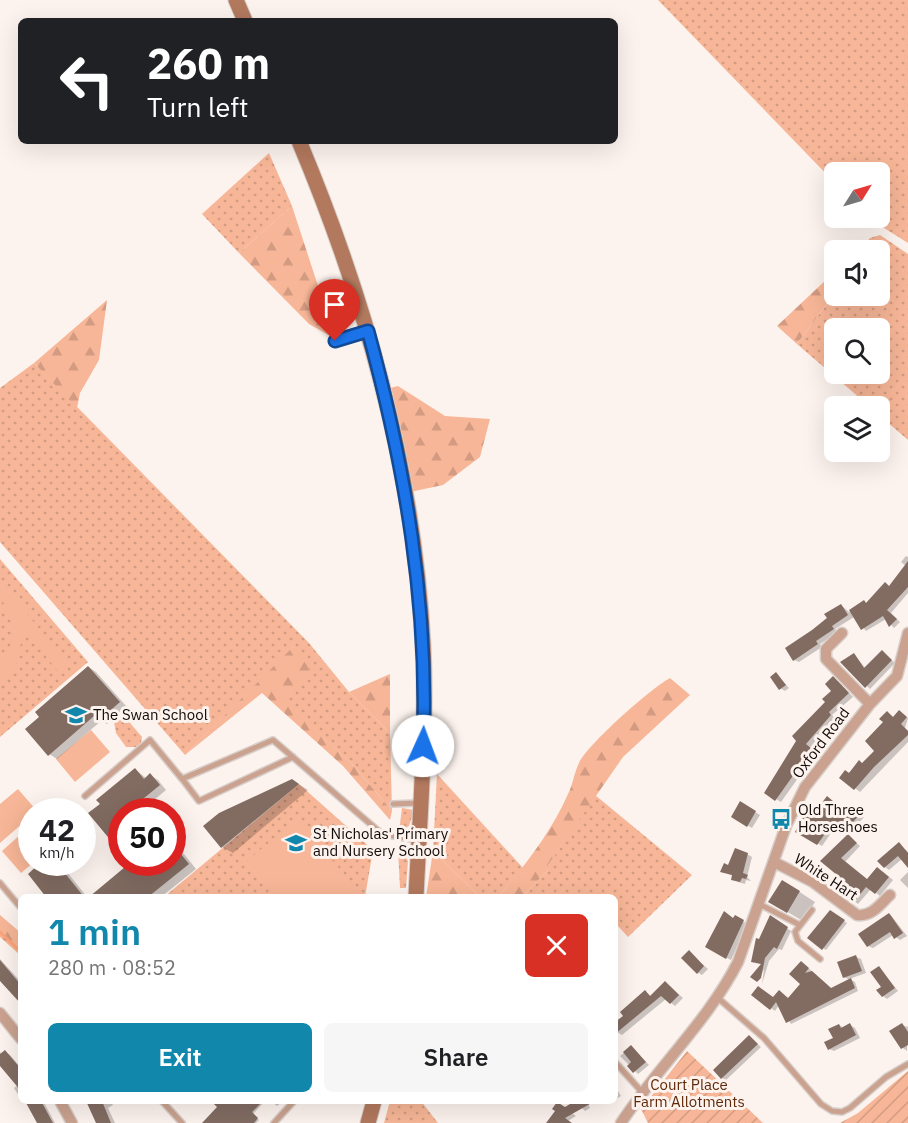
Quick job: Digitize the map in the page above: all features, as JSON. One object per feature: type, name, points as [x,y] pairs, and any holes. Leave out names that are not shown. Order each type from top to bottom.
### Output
[{"type":"main road","points":[[236,0],[244,18]]},
{"type":"main road","points":[[300,144],[334,225],[368,331],[384,388],[402,472],[420,596],[424,727],[416,894]]},
{"type":"main road","points":[[368,1123],[373,1104]]},
{"type":"street","points":[[842,633],[826,649],[826,659],[870,704]]},
{"type":"street","points":[[902,677],[908,633]]},
{"type":"street","name":"Oxford Road","points":[[621,1123],[642,1092],[718,998],[738,962],[786,826],[805,787],[870,704],[902,677]]},
{"type":"street","name":"White Hart","points":[[774,862],[813,882],[857,915],[864,916],[872,912],[890,895]]},
{"type":"street","points":[[0,1013],[18,1035]]},
{"type":"street","points":[[62,1104],[72,1123]]},
{"type":"lane","points":[[335,341],[368,331]]},
{"type":"lane","points":[[85,796],[150,740],[199,801],[293,757]]},
{"type":"lane","points":[[177,772],[182,779],[273,740],[382,834],[418,840]]},
{"type":"lane","points":[[393,804],[420,803]]},
{"type":"lane","points":[[0,883],[18,904]]},
{"type":"lane","points":[[0,891],[10,895]]},
{"type":"lane","points":[[759,904],[798,924]]},
{"type":"lane","points":[[812,910],[798,924],[795,932],[798,940],[820,958]]},
{"type":"lane","points":[[718,998],[764,1038],[821,1104],[832,1111],[842,1112],[850,1108],[886,1077],[908,1064]]},
{"type":"lane","points":[[618,1065],[642,1092]]},
{"type":"lane","points":[[165,1104],[182,1123]]},
{"type":"lane","points":[[274,1123],[291,1104]]},
{"type":"green space","points":[[658,0],[908,0],[908,243],[884,228],[890,228],[890,162],[824,162],[824,172]]},
{"type":"green space","points":[[269,153],[292,206],[239,253],[202,214]]},
{"type":"green space","points":[[292,206],[334,335],[330,336],[309,324],[239,253]]},
{"type":"green space","points":[[880,235],[887,240],[868,240]]},
{"type":"green space","points":[[890,242],[908,254],[908,440],[890,424],[890,396],[857,396],[843,384],[890,384],[890,318],[824,318],[824,367],[797,344],[825,306],[890,306]]},
{"type":"green space","points":[[824,282],[825,306],[797,344],[777,326]]},
{"type":"green space","points":[[107,300],[99,360],[80,393],[77,408],[34,363]]},
{"type":"green space","points":[[34,363],[309,643],[349,692],[390,733],[392,811],[354,766],[285,702],[294,647],[185,755],[0,542],[0,388]]},
{"type":"green space","points":[[398,386],[445,416],[490,419],[480,457],[443,485],[410,492],[390,388]]},
{"type":"green space","points":[[0,559],[88,662],[0,737]]},
{"type":"green space","points":[[0,579],[69,667],[60,674],[24,629],[17,662],[0,683],[0,665],[11,644],[11,622],[0,598]]},
{"type":"green space","points":[[293,647],[310,669],[286,702],[354,766],[392,811],[390,820],[343,766],[262,693],[185,755]]},
{"type":"green space","points":[[390,674],[390,733],[349,692]]},
{"type":"green space","points":[[670,678],[690,695],[623,757],[548,865],[548,870],[525,894],[500,894],[546,835],[570,790],[579,763],[585,754],[620,718]]},
{"type":"green space","points":[[119,716],[125,717],[142,737],[141,743],[136,747],[126,747],[116,733],[114,722]]},
{"type":"green space","points":[[91,730],[110,752],[75,782],[56,759]]},
{"type":"green space","points":[[437,774],[523,868],[501,894],[477,894],[433,851]]},
{"type":"green space","name":"St Nicholas' Primary and Nursery School","points":[[299,784],[373,850],[366,894],[168,894]]},
{"type":"green space","points":[[18,789],[26,798],[18,798],[18,827],[0,843],[0,804]]},
{"type":"green space","points":[[595,795],[692,875],[628,937],[618,926],[618,894],[525,894],[548,870],[548,865]]},
{"type":"green space","points":[[402,808],[414,810],[409,826],[399,832]]},
{"type":"green space","points":[[297,819],[356,888],[349,894],[274,894],[247,861]]},
{"type":"green space","points":[[18,837],[18,870],[2,851]]},
{"type":"green space","points":[[398,849],[403,851],[408,861],[406,888],[400,888]]},
{"type":"green space","points":[[433,851],[477,894],[426,894]]},
{"type":"green space","points":[[0,915],[18,930],[18,953],[0,937]]},
{"type":"green space","name":"Court Place Farm Allotments","points":[[687,1051],[763,1123],[648,1123],[641,1109]]},
{"type":"green space","points":[[908,1071],[908,1123],[840,1123],[858,1113]]},
{"type":"green space","points":[[389,1104],[423,1104],[438,1123],[384,1123]]},
{"type":"building","points":[[908,561],[908,587],[887,610],[897,619],[889,627],[883,616],[861,630],[849,610],[864,600],[866,603],[885,582],[889,586]]},
{"type":"building","points":[[841,604],[848,615],[832,626],[834,629],[816,641],[818,644],[793,661],[785,648],[827,618],[824,614]]},
{"type":"building","points":[[882,650],[892,660],[865,688],[840,662],[854,653],[864,668]]},
{"type":"building","points":[[88,666],[120,702],[98,721],[94,716],[48,756],[25,729],[39,717],[35,712]]},
{"type":"building","points":[[776,672],[786,685],[779,690],[770,677]]},
{"type":"building","points":[[833,676],[849,693],[829,712],[831,715],[806,744],[812,749],[775,801],[764,793],[796,741],[792,736],[825,702],[822,699],[831,691],[825,684]]},
{"type":"building","points":[[899,710],[907,717],[901,724],[908,731],[908,735],[874,767],[854,790],[839,778],[845,770],[849,773],[859,760],[862,763],[874,751],[865,741],[883,722],[879,719],[887,711],[893,717]]},
{"type":"building","points":[[135,768],[144,779],[150,773],[160,785],[144,798],[108,798],[108,837],[96,823],[96,807],[100,804],[96,800]]},
{"type":"building","points":[[292,779],[299,784],[221,848],[203,826],[219,813]]},
{"type":"building","points":[[827,796],[846,812],[852,806],[861,813],[843,833],[832,824],[817,845],[795,832],[809,805],[815,812]]},
{"type":"building","points":[[740,801],[756,811],[747,827],[731,817]]},
{"type":"building","points":[[848,834],[857,843],[841,858],[867,879],[877,867],[889,877],[875,894],[866,887],[853,903],[842,894],[849,885],[820,861]]},
{"type":"building","points":[[899,842],[908,853],[908,868],[898,856],[884,868],[877,861]]},
{"type":"building","points":[[735,848],[748,853],[743,873],[748,875],[740,882],[731,880],[732,875],[720,872],[724,863],[728,865]]},
{"type":"building","points":[[30,876],[67,876],[82,894],[44,894]]},
{"type":"building","points":[[114,876],[174,876],[152,894],[93,894]]},
{"type":"building","points":[[782,880],[800,891],[787,913],[768,902]]},
{"type":"building","points":[[830,910],[845,920],[822,950],[807,938]]},
{"type":"building","points":[[724,911],[733,918],[735,915],[744,920],[726,959],[705,947]]},
{"type":"building","points":[[889,913],[903,933],[894,939],[890,932],[867,947],[858,934]]},
{"type":"building","points":[[770,915],[788,927],[777,949],[774,947],[765,958],[761,978],[757,982],[750,977],[761,964],[751,962],[756,938],[759,939]]},
{"type":"building","points":[[689,950],[704,966],[697,974],[681,958]]},
{"type":"building","points":[[856,955],[862,971],[843,978],[837,962]]},
{"type":"building","points":[[0,960],[18,981],[18,1001],[0,981]]},
{"type":"building","points":[[801,961],[809,968],[805,973],[812,971],[831,988],[851,978],[855,988],[786,1023],[776,1002],[770,1010],[751,995],[758,986],[773,997],[779,990],[788,998],[800,984],[789,974]]},
{"type":"building","points":[[879,966],[895,988],[882,997],[876,990],[881,987],[870,972]]},
{"type":"building","points":[[665,981],[679,995],[670,1004],[661,996],[618,1032],[618,1020],[623,1016],[620,1012],[645,990],[650,996]]},
{"type":"building","points":[[850,1023],[856,1035],[828,1050],[824,1042],[833,1038],[828,1029],[839,1024],[841,1028]]},
{"type":"building","points":[[902,1023],[908,1032],[908,1045],[901,1049],[889,1031]]},
{"type":"building","points":[[749,1035],[758,1044],[721,1079],[713,1070]]},
{"type":"building","points":[[631,1045],[646,1062],[633,1073],[627,1066],[631,1062],[623,1052]]},
{"type":"building","points":[[5,1050],[18,1065],[18,1087],[0,1066],[0,1054]]},
{"type":"building","points":[[27,1104],[43,1104],[53,1123],[37,1123]]},
{"type":"building","points":[[87,1104],[103,1104],[111,1123],[96,1123]]},
{"type":"building","points":[[214,1104],[260,1104],[252,1112],[258,1118],[254,1123],[202,1123],[217,1107]]},
{"type":"building","points":[[556,1104],[565,1107],[570,1104],[590,1104],[565,1118],[572,1123],[546,1123],[555,1111],[552,1109]]},
{"type":"waterway","points":[[0,932],[18,949]]},
{"type":"place","name":"The Swan School","points":[[76,715]]},
{"type":"place","name":"Old Three Horseshoes","points":[[781,819]]},
{"type":"place","name":"St Nicholas' Primary and Nursery School","points":[[296,843]]},
{"type":"route","points":[[335,341],[368,331],[384,388],[402,472],[420,596],[423,646],[423,746]]}]
